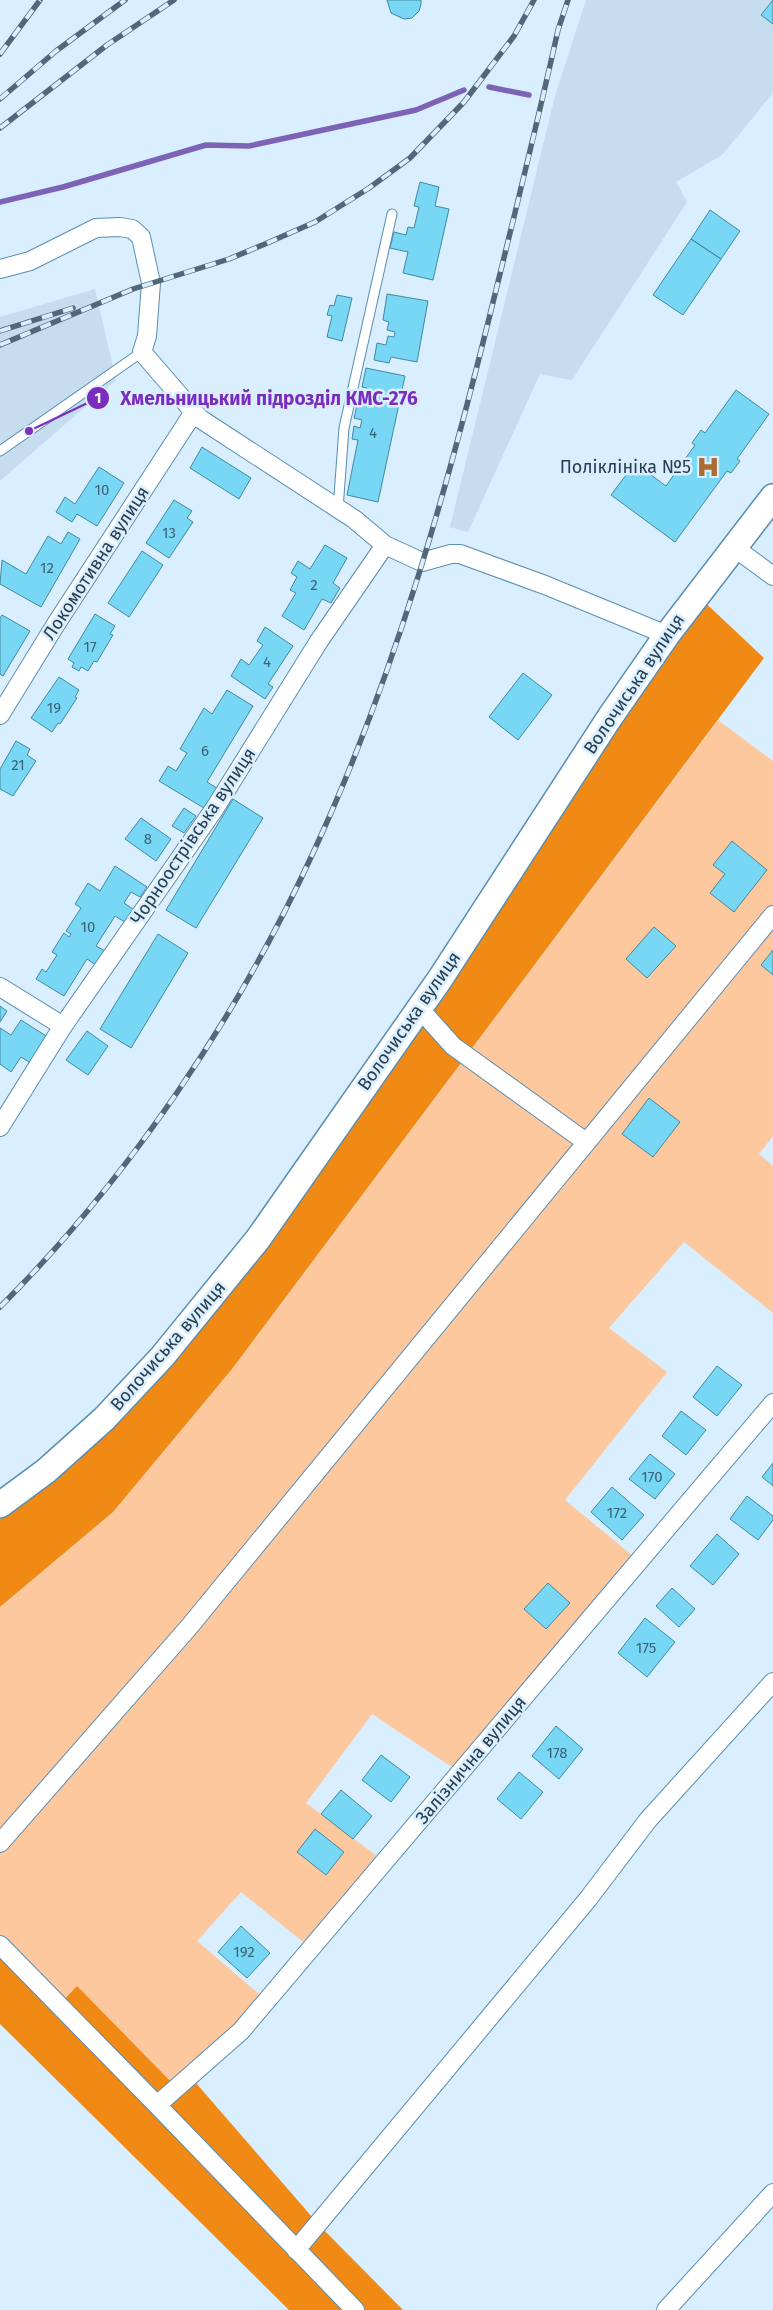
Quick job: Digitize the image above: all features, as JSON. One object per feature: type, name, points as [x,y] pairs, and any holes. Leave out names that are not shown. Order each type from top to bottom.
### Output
[{"type":"main road","name":"Волочиська вулиця","points":[[0,1505],[46,1471],[104,1419],[162,1357],[258,1240],[420,1008],[610,717],[667,635],[773,498]]},
{"type":"street","points":[[0,269],[30,261],[96,228],[120,226],[132,229],[141,237],[151,283],[147,336],[142,352],[199,418],[338,509],[386,544],[422,562],[451,554],[460,554],[546,585],[667,635]]},
{"type":"street","name":"Локомотивна вулиця","points":[[0,715],[61,616],[194,412]]},
{"type":"street","name":"Чорноострівська вулиця","points":[[0,1127],[63,1026],[215,808],[319,642],[386,544]]},
{"type":"street","points":[[734,548],[773,576]]},
{"type":"street","points":[[0,1843],[189,1627],[773,915]]},
{"type":"street","points":[[0,987],[63,1026]]},
{"type":"street","points":[[420,1008],[453,1046],[586,1142]]},
{"type":"street","name":"Залізнична вулиця","points":[[157,2105],[241,2031],[773,1403]]},
{"type":"street","points":[[296,2250],[588,1899],[648,1820],[773,1682]]},
{"type":"street","points":[[0,1946],[355,2310]]},
{"type":"street","points":[[666,2310],[773,2193]]},
{"type":"lane","points":[[338,509],[344,428],[392,214]]},
{"type":"lane","points":[[0,451],[142,352]]},
{"type":"shaded area","points":[[586,0],[773,0],[773,93],[722,155],[676,182],[687,202],[572,380],[540,374],[468,532],[450,527],[555,96]]},
{"type":"shaded area","points":[[95,289],[116,380],[0,481],[0,317]]},
{"type":"shaded area","points":[[696,594],[764,658],[232,1369],[113,1512],[0,1607],[0,1505],[162,1357]]},
{"type":"shaded area","points":[[718,720],[773,761],[773,1136],[759,1154],[773,1166],[773,1313],[684,1242],[609,1328],[667,1372],[565,1500],[639,1561],[461,1773],[372,1714],[306,1803],[385,1862],[312,1949],[241,1892],[197,1941],[267,2001],[157,2105],[0,1945],[0,1607],[113,1512],[232,1369]]},
{"type":"shaded area","points":[[0,1945],[59,2005],[77,1986],[176,2087],[189,2075],[319,2225],[403,2310],[289,2310],[0,2024]]},
{"type":"building","points":[[387,0],[421,0],[421,4],[419,11],[412,18],[404,19],[391,13]]},
{"type":"building","points":[[773,0],[773,24],[761,15]]},
{"type":"building","points":[[420,182],[439,187],[435,206],[449,209],[433,280],[403,273],[408,252],[390,248],[394,232],[406,235],[408,227],[414,228],[419,207],[414,206]]},
{"type":"building","points":[[710,210],[740,231],[721,259],[691,239]]},
{"type":"building","points":[[691,239],[721,259],[683,315],[653,295]]},
{"type":"building","points":[[387,294],[428,301],[417,362],[391,357],[389,363],[374,360],[377,343],[386,345],[388,336],[394,337],[395,332],[387,330],[389,322],[383,320]]},
{"type":"building","points":[[337,295],[352,298],[342,341],[327,337],[332,316],[327,315],[330,305],[334,306]]},
{"type":"building","points":[[366,368],[405,376],[378,502],[347,495],[358,440],[352,439],[354,426],[360,428],[362,420],[354,418],[359,396],[365,397],[367,388],[362,387]]},
{"type":"building","name":"Поліклініка №5","points":[[736,390],[769,414],[737,459],[740,461],[731,473],[727,471],[675,542],[611,495],[635,463],[666,486],[695,445],[692,443],[701,430],[705,433]]},
{"type":"building","points":[[202,447],[251,478],[239,499],[190,468]]},
{"type":"building","points":[[99,467],[124,483],[97,526],[77,514],[72,522],[56,512],[65,497],[75,504]]},
{"type":"building","points":[[174,500],[192,511],[187,518],[193,522],[169,558],[146,543]]},
{"type":"building","points":[[68,532],[80,539],[41,607],[0,584],[2,560],[26,574],[48,536],[61,544]]},
{"type":"building","points":[[325,545],[347,558],[333,583],[340,588],[331,603],[322,599],[304,630],[282,616],[296,593],[290,590],[297,577],[291,573],[298,561],[310,569]]},
{"type":"building","points":[[142,551],[163,565],[129,617],[108,603]]},
{"type":"building","points":[[95,614],[115,626],[110,634],[113,635],[97,662],[94,661],[88,671],[81,667],[79,671],[72,667],[74,663],[68,659]]},
{"type":"building","points":[[2,615],[30,631],[3,676],[0,674],[0,618]]},
{"type":"building","points":[[265,627],[293,646],[268,684],[273,687],[265,699],[231,676],[241,659],[249,665],[263,645],[257,641]]},
{"type":"building","points":[[523,673],[552,695],[518,740],[489,717]]},
{"type":"building","points":[[59,677],[79,690],[75,697],[77,698],[60,724],[58,723],[52,732],[31,718]]},
{"type":"building","points":[[227,690],[253,706],[207,782],[217,788],[204,808],[159,781],[168,766],[176,771],[187,753],[180,749],[204,708],[212,714]]},
{"type":"building","points":[[16,741],[30,749],[27,755],[36,761],[13,796],[0,789],[0,769]]},
{"type":"building","points":[[233,799],[263,818],[196,928],[166,910]]},
{"type":"building","points":[[184,808],[196,816],[184,833],[172,826]]},
{"type":"building","points":[[141,818],[171,839],[156,861],[125,839]]},
{"type":"building","points":[[732,841],[767,870],[734,912],[710,893],[725,874],[713,865]]},
{"type":"building","points":[[115,866],[147,887],[140,897],[131,892],[124,903],[136,911],[128,924],[115,916],[96,946],[105,951],[96,965],[87,959],[64,996],[36,979],[42,969],[46,972],[57,955],[52,952],[64,933],[69,937],[71,934],[66,931],[81,908],[75,904],[88,883],[100,891]]},
{"type":"building","points":[[654,927],[676,946],[647,978],[626,959]]},
{"type":"building","points":[[158,934],[188,953],[131,1048],[100,1029]]},
{"type":"building","points":[[773,950],[773,975],[761,965]]},
{"type":"building","points":[[0,1006],[7,1011],[0,1022]]},
{"type":"building","points":[[21,1020],[51,1039],[34,1065],[21,1057],[11,1072],[0,1064],[0,1028],[11,1035]]},
{"type":"building","points":[[87,1031],[108,1046],[88,1075],[66,1060]]},
{"type":"building","points":[[649,1098],[680,1122],[653,1157],[622,1134]]},
{"type":"building","points":[[717,1366],[742,1385],[717,1416],[693,1397]]},
{"type":"building","points":[[681,1411],[706,1430],[686,1455],[662,1436]]},
{"type":"building","points":[[650,1454],[675,1474],[655,1499],[629,1479]]},
{"type":"building","points":[[773,1463],[773,1486],[762,1477]]},
{"type":"building","points":[[612,1487],[644,1515],[622,1540],[591,1512]]},
{"type":"building","points":[[747,1496],[773,1516],[773,1520],[758,1540],[730,1519]]},
{"type":"building","points":[[717,1534],[739,1554],[713,1585],[690,1566]]},
{"type":"building","points":[[548,1583],[570,1603],[546,1629],[524,1609]]},
{"type":"building","points":[[672,1588],[695,1609],[679,1627],[656,1606]]},
{"type":"building","points":[[645,1618],[675,1642],[647,1677],[618,1653]]},
{"type":"building","points":[[556,1726],[583,1749],[559,1779],[532,1756]]},
{"type":"building","points":[[381,1755],[410,1777],[391,1802],[362,1780]]},
{"type":"building","points":[[519,1772],[543,1792],[521,1819],[497,1799]]},
{"type":"building","points":[[341,1790],[372,1816],[353,1839],[321,1814]]},
{"type":"building","points":[[315,1829],[344,1852],[326,1875],[297,1852]]},
{"type":"building","points":[[241,1926],[270,1953],[247,1978],[218,1952]]},
{"type":"waterway","points":[[489,87],[529,95]]},
{"type":"waterway","points":[[0,202],[63,187],[206,145],[249,146],[416,110],[464,90]]},
{"type":"railway","points":[[0,54],[40,0]]},
{"type":"railway","points":[[0,99],[56,51],[125,0]]},
{"type":"railway","points":[[0,128],[107,45],[174,0]]},
{"type":"railway","points":[[0,345],[133,289],[229,259],[265,244],[315,222],[369,188],[410,158],[464,102],[514,36],[534,0]]},
{"type":"railway","points":[[0,1307],[93,1205],[136,1150],[215,1035],[283,915],[343,785],[396,645],[440,502],[479,358],[558,30],[568,0]]},
{"type":"railway","points":[[0,331],[73,308]]},
{"type":"place","name":"Хмельницький підрозділ КМС-276","points":[[29,431]]},
{"type":"place","name":"Поліклініка №5","points":[[708,467]]}]
